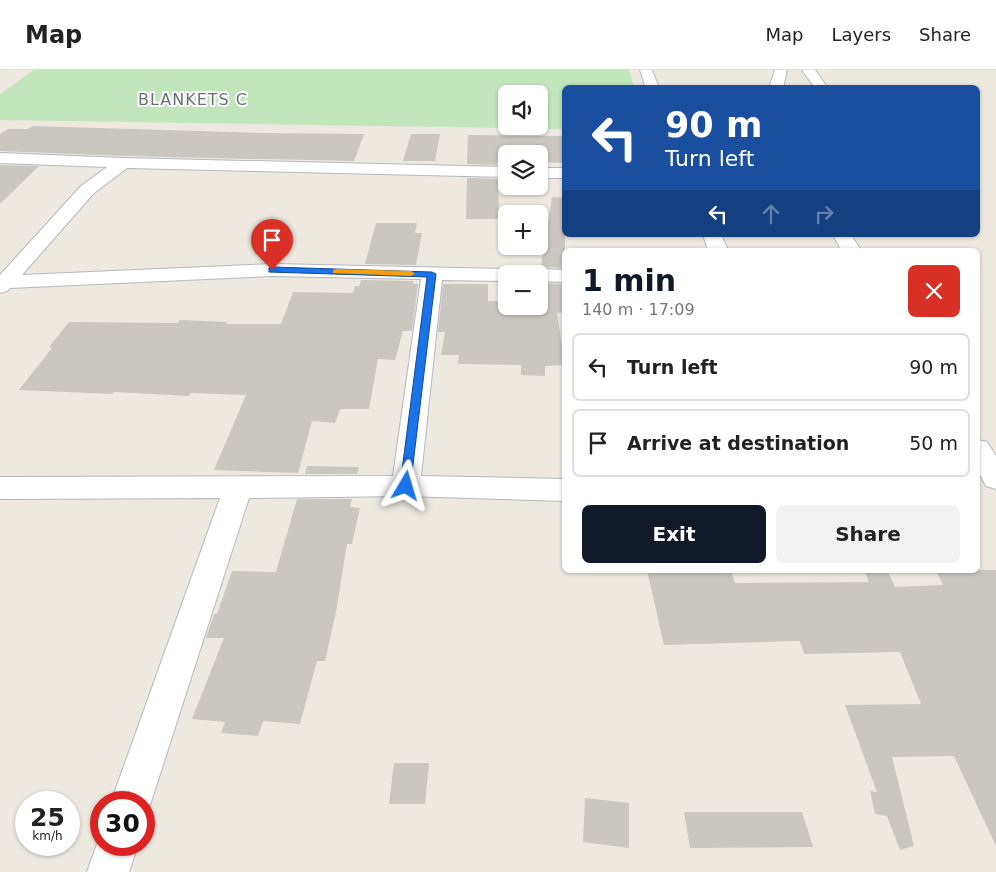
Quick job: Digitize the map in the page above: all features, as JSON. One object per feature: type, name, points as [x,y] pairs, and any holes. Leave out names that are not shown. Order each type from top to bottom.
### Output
[{"type":"street","points":[[646,70],[652,85]]},
{"type":"street","points":[[777,85],[781,70]]},
{"type":"street","points":[[808,70],[820,85]]},
{"type":"street","points":[[0,158],[123,163],[498,172]]},
{"type":"street","points":[[3,285],[87,190],[123,163]]},
{"type":"street","points":[[548,173],[562,173]]},
{"type":"street","points":[[843,237],[850,248]]},
{"type":"street","points":[[3,285],[272,270],[498,275]]},
{"type":"street","points":[[406,486],[432,274]]},
{"type":"street","points":[[548,276],[562,276]]},
{"type":"street","points":[[980,452],[996,478]]},
{"type":"street","points":[[0,488],[406,486],[562,490]]},
{"type":"street","points":[[135,791],[238,487]]},
{"type":"street","points":[[108,872],[113,856]]},
{"type":"green space","points":[[34,70],[629,70],[633,85],[562,85],[562,129],[548,129],[548,85],[498,85],[498,128],[0,120],[0,94]]},
{"type":"building","points":[[33,126],[364,134],[354,161],[123,156],[0,151],[0,134],[8,129],[28,129]]},
{"type":"building","points":[[411,134],[440,134],[435,161],[403,161]]},
{"type":"building","points":[[468,135],[562,136],[562,163],[548,162],[548,145],[498,145],[497,165],[467,164]]},
{"type":"building","points":[[0,165],[39,166],[0,204]]},
{"type":"building","points":[[467,178],[498,179],[498,219],[466,219]]},
{"type":"building","points":[[552,197],[562,198],[562,237],[565,237],[565,248],[562,248],[562,268],[541,265],[543,255],[548,255],[548,223]]},
{"type":"building","points":[[376,223],[417,223],[415,233],[422,233],[416,265],[365,264]]},
{"type":"building","points":[[361,280],[413,281],[413,284],[418,284],[412,331],[403,331],[395,360],[378,359],[369,409],[340,409],[335,423],[312,421],[298,473],[214,470],[246,395],[191,393],[189,396],[19,390],[52,348],[49,347],[69,322],[178,323],[180,320],[227,322],[226,324],[281,324],[293,292],[353,293],[355,286],[359,286]]},
{"type":"building","points":[[548,283],[562,284],[562,312],[557,313],[562,346],[562,365],[545,366],[545,376],[521,375],[521,365],[458,364],[459,355],[441,355],[445,332],[438,332],[443,284],[488,284],[488,301],[498,301],[498,315],[548,315]]},
{"type":"building","points":[[307,466],[359,467],[357,474],[305,474]]},
{"type":"building","points":[[297,499],[352,499],[350,507],[360,508],[352,544],[347,544],[336,612],[325,661],[317,661],[300,724],[263,721],[258,736],[221,733],[225,722],[192,719],[224,638],[206,638],[214,614],[217,614],[232,571],[276,572]]},
{"type":"building","points":[[980,570],[996,570],[996,846],[954,756],[892,757],[914,846],[900,850],[887,816],[875,814],[870,791],[877,792],[845,705],[921,704],[900,652],[804,654],[800,641],[664,645],[648,573],[732,573],[735,583],[869,582],[865,573],[888,573],[895,587],[943,585],[937,573],[980,573]]},
{"type":"building","points":[[394,763],[429,763],[425,804],[389,804]]},
{"type":"building","points":[[585,798],[629,803],[629,848],[583,842]]},
{"type":"building","points":[[684,812],[802,812],[813,847],[690,848]]},
{"type":"slow traffic","points":[[336,272],[411,274]]},
{"type":"district","name":"BLANKETS C","points":[[193,99]]},
{"type":"route","points":[[272,270],[432,274],[406,486]]}]
